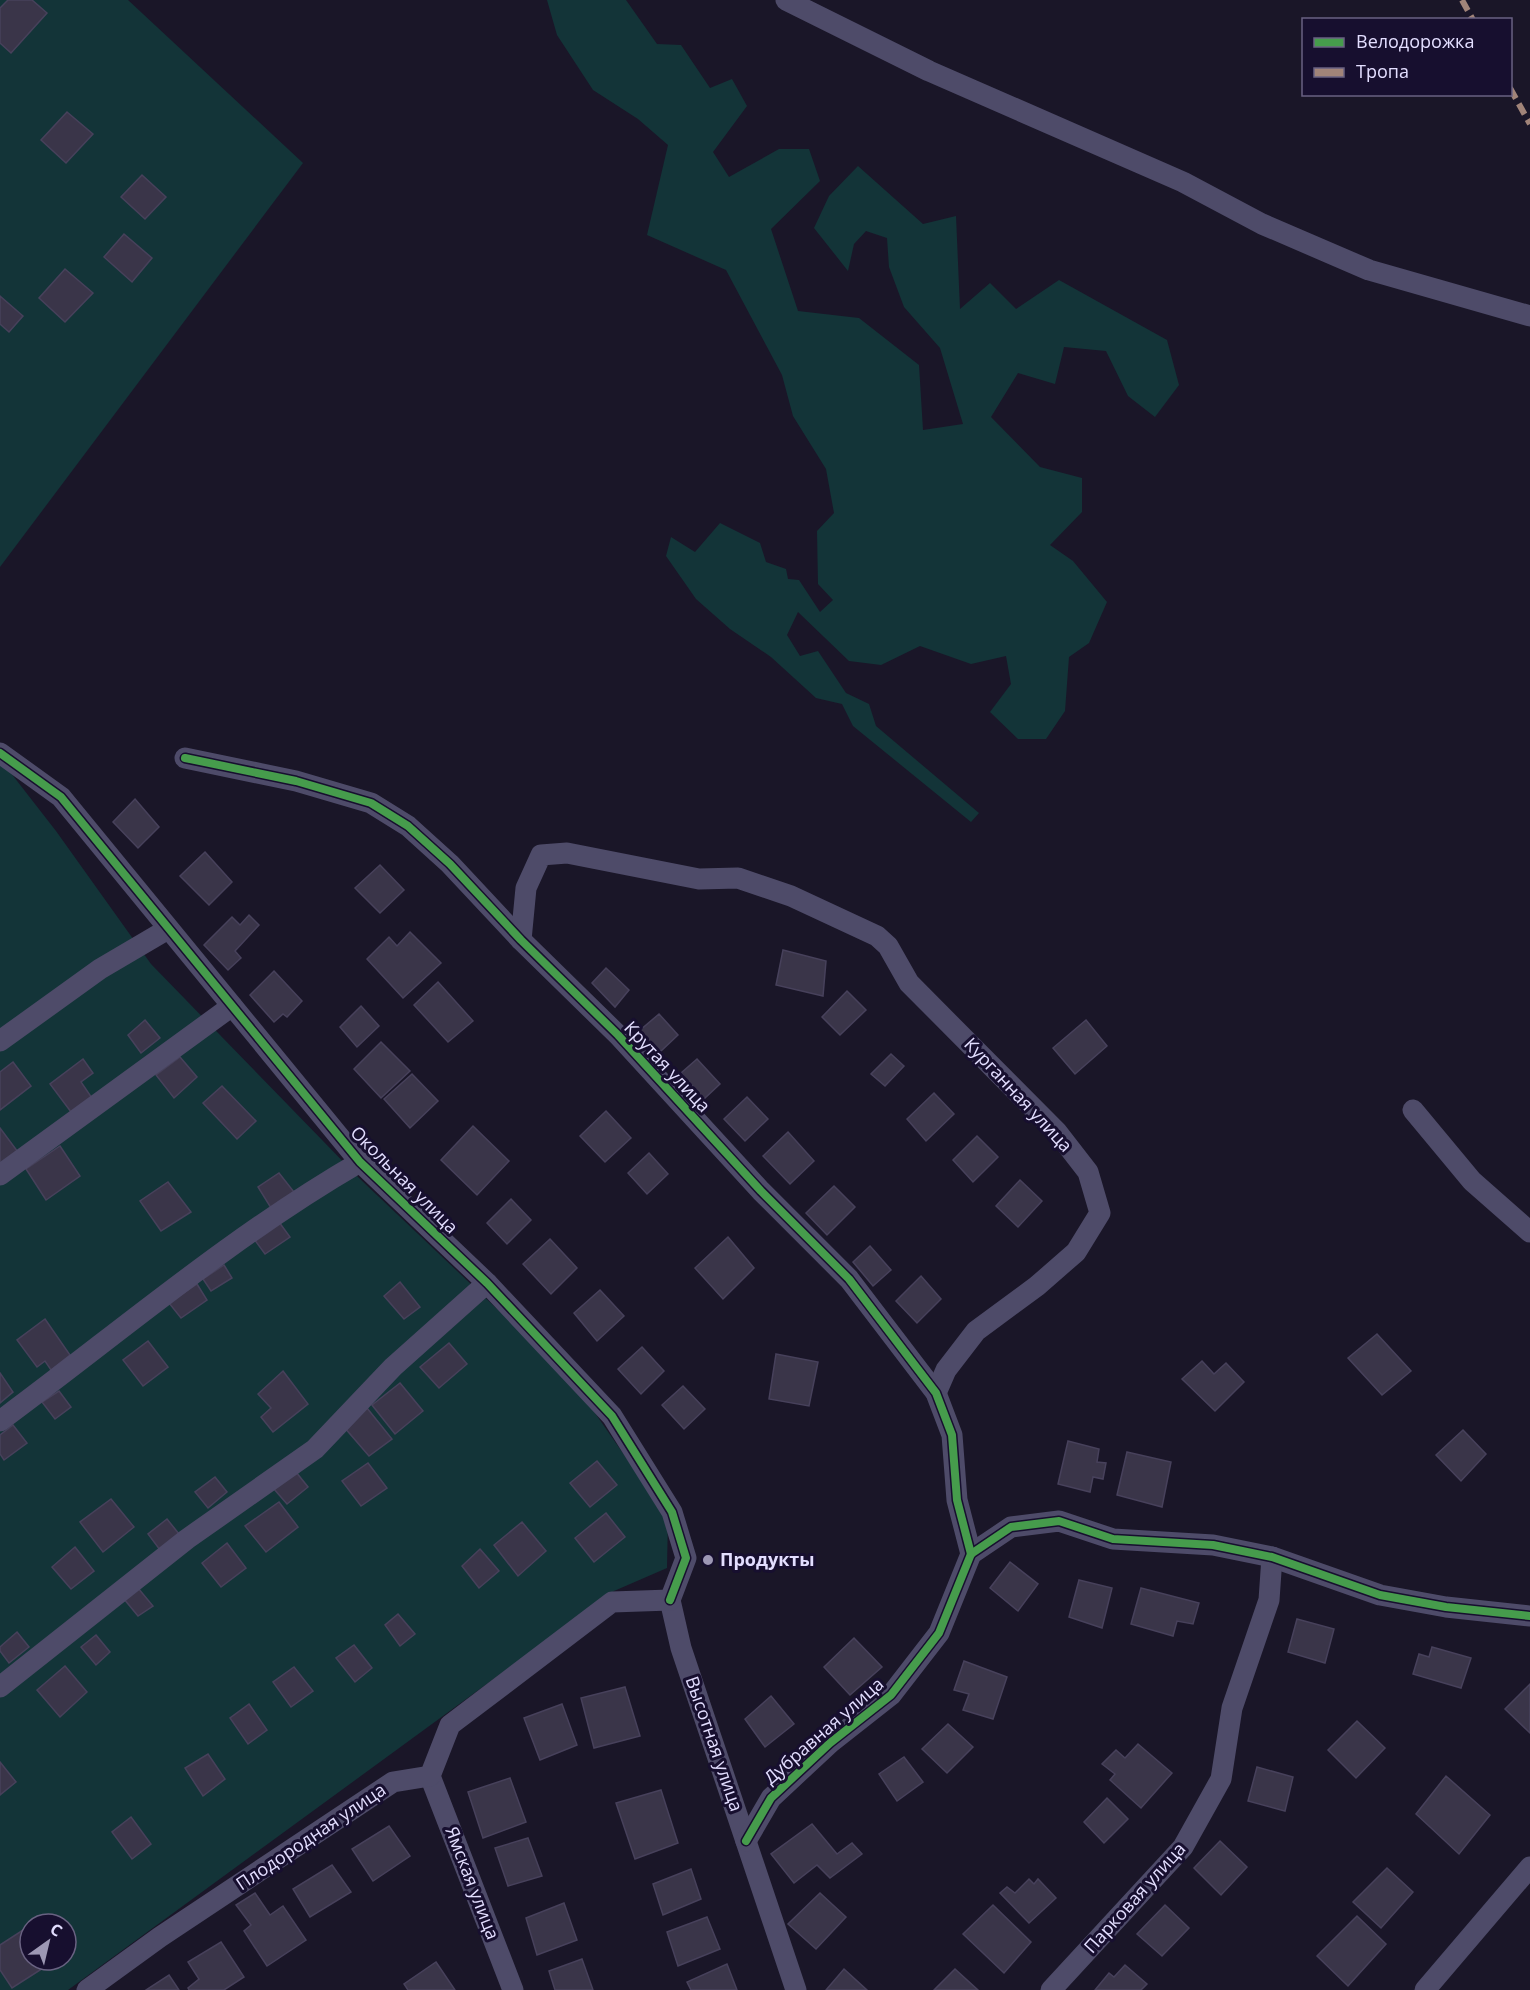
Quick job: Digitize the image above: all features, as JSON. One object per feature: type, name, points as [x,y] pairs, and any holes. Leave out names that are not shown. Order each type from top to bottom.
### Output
[{"type":"street","points":[[786,0],[929,71],[1183,182],[1262,224],[1368,270],[1530,316]]},
{"type":"street","name":"Окольная улица","points":[[0,753],[62,797],[168,929],[221,988],[232,1006],[360,1162],[487,1283],[612,1416],[672,1512],[686,1558],[670,1600]]},
{"type":"street","name":"Крутая улица","points":[[185,758],[296,781],[370,803],[408,826],[618,1035],[761,1191],[849,1279],[936,1393],[952,1435],[957,1500],[971,1554]]},
{"type":"street","name":"Курганная улица","points":[[521,940],[526,888],[542,855],[567,853],[699,879],[738,878],[791,896],[877,936],[888,946],[909,982],[1057,1132],[1088,1172],[1100,1214],[1076,1252],[1037,1286],[976,1331],[946,1370],[936,1393]]},
{"type":"street","points":[[0,1041],[100,969],[168,929]]},
{"type":"street","points":[[0,1175],[232,1006]]},
{"type":"street","points":[[1413,1110],[1472,1181],[1530,1232]]},
{"type":"street","points":[[0,1421],[228,1249],[313,1189],[360,1162]]},
{"type":"street","points":[[0,1687],[187,1539],[315,1449],[393,1367],[487,1283]]},
{"type":"street","points":[[971,1554],[1011,1527],[1059,1521],[1113,1539],[1213,1545],[1272,1557],[1380,1595],[1446,1607],[1530,1616]]},
{"type":"street","name":"Дубравная улица","points":[[746,1841],[771,1798],[830,1743],[891,1695],[939,1633],[971,1554]]},
{"type":"street","name":"Парковая улица","points":[[1051,1990],[1183,1847],[1221,1779],[1232,1708],[1269,1600],[1272,1557]]},
{"type":"street","points":[[430,1776],[450,1725],[612,1602],[670,1600]]},
{"type":"street","name":"Высотная улица","points":[[670,1600],[681,1648],[796,1990]]},
{"type":"street","name":"Плодородная улица","points":[[87,1990],[160,1937],[393,1782],[430,1776]]},
{"type":"street","name":"Ямская улица","points":[[430,1776],[513,1990]]},
{"type":"street","points":[[1425,1990],[1530,1867]]},
{"type":"green space","points":[[0,0],[128,0],[303,163],[0,567]]},
{"type":"green space","points":[[547,0],[626,0],[657,44],[681,45],[710,88],[732,79],[747,106],[713,152],[729,177],[779,149],[809,149],[820,181],[771,229],[798,311],[859,318],[919,365],[923,430],[963,424],[940,348],[904,307],[889,267],[887,238],[866,231],[854,244],[848,271],[814,228],[829,196],[858,166],[923,224],[956,216],[960,309],[990,283],[1016,309],[1059,280],[1167,340],[1179,385],[1155,417],[1128,396],[1106,351],[1064,347],[1055,384],[1018,373],[991,417],[1040,467],[1082,478],[1082,512],[1050,545],[1073,561],[1107,602],[1089,643],[1069,657],[1065,711],[1046,739],[1018,739],[990,712],[1011,684],[1006,656],[971,664],[920,646],[881,665],[849,661],[798,612],[787,635],[800,656],[818,651],[846,693],[869,704],[876,726],[979,813],[971,822],[853,726],[842,704],[816,698],[771,657],[730,629],[696,599],[666,556],[671,537],[695,552],[720,523],[760,543],[766,562],[786,569],[788,579],[799,580],[820,612],[833,600],[818,584],[817,531],[834,513],[826,469],[793,416],[782,375],[726,270],[647,235],[668,145],[638,119],[593,90],[557,35]]},
{"type":"green space","points":[[0,759],[56,831],[151,964],[359,1178],[572,1380],[668,1518],[667,1568],[614,1591],[68,1990],[0,1990]]},
{"type":"building","points":[[8,0],[32,0],[47,13],[11,53],[0,43],[0,8]]},
{"type":"building","points":[[67,112],[93,134],[66,163],[41,140]]},
{"type":"building","points":[[142,175],[166,197],[145,219],[121,197]]},
{"type":"building","points":[[124,234],[152,258],[132,282],[104,257]]},
{"type":"building","points":[[65,269],[93,293],[65,322],[39,298]]},
{"type":"building","points":[[0,296],[23,316],[9,332],[0,324]]},
{"type":"building","points":[[135,799],[159,827],[138,848],[113,822]]},
{"type":"building","points":[[205,852],[232,882],[209,905],[180,876]]},
{"type":"building","points":[[380,865],[404,890],[380,913],[355,888]]},
{"type":"building","points":[[249,915],[259,925],[235,951],[241,958],[228,970],[204,945],[232,917],[240,925]]},
{"type":"building","points":[[410,932],[441,963],[403,998],[367,959],[389,937],[397,946]]},
{"type":"building","points":[[783,950],[826,961],[823,996],[776,985]]},
{"type":"building","points":[[606,968],[629,990],[615,1007],[592,983]]},
{"type":"building","points":[[274,971],[302,1001],[287,1017],[283,1014],[274,1022],[250,995]]},
{"type":"building","points":[[438,982],[473,1021],[448,1042],[414,1005]]},
{"type":"building","points":[[847,991],[866,1010],[840,1035],[822,1017]]},
{"type":"building","points":[[361,1006],[379,1026],[357,1047],[340,1027]]},
{"type":"building","points":[[659,1014],[678,1035],[660,1052],[639,1031]]},
{"type":"building","points":[[145,1020],[160,1038],[141,1053],[128,1035]]},
{"type":"building","points":[[1086,1020],[1107,1046],[1075,1074],[1053,1048]]},
{"type":"building","points":[[381,1042],[410,1071],[381,1098],[354,1069]]},
{"type":"building","points":[[891,1054],[904,1066],[885,1086],[871,1074]]},
{"type":"building","points":[[180,1057],[197,1077],[174,1098],[156,1075]]},
{"type":"building","points":[[83,1059],[93,1073],[81,1082],[94,1101],[74,1116],[50,1084]]},
{"type":"building","points":[[697,1059],[720,1084],[704,1099],[681,1073]]},
{"type":"building","points":[[13,1062],[31,1086],[0,1110],[0,1072]]},
{"type":"building","points":[[412,1074],[438,1101],[410,1128],[384,1099]]},
{"type":"building","points":[[222,1086],[256,1121],[237,1139],[203,1103]]},
{"type":"building","points":[[934,1093],[954,1114],[926,1141],[907,1119]]},
{"type":"building","points":[[747,1097],[768,1119],[745,1141],[724,1119]]},
{"type":"building","points":[[606,1111],[631,1138],[605,1162],[580,1136]]},
{"type":"building","points":[[473,1126],[509,1161],[477,1195],[441,1160]]},
{"type":"building","points":[[0,1128],[18,1152],[0,1165]]},
{"type":"building","points":[[788,1132],[814,1161],[790,1184],[763,1156]]},
{"type":"building","points":[[977,1136],[998,1157],[973,1182],[953,1160]]},
{"type":"building","points":[[60,1146],[80,1176],[46,1200],[26,1169]]},
{"type":"building","points":[[649,1153],[668,1174],[647,1194],[628,1173]]},
{"type":"building","points":[[279,1173],[294,1192],[271,1208],[258,1187]]},
{"type":"building","points":[[1020,1180],[1042,1201],[1018,1227],[996,1206]]},
{"type":"building","points":[[168,1182],[191,1212],[161,1231],[140,1201]]},
{"type":"building","points":[[834,1186],[855,1207],[827,1235],[806,1213]]},
{"type":"building","points":[[511,1199],[531,1220],[507,1244],[487,1223]]},
{"type":"building","points":[[279,1222],[290,1237],[265,1254],[254,1239]]},
{"type":"building","points":[[728,1237],[754,1268],[723,1299],[695,1268]]},
{"type":"building","points":[[550,1239],[577,1268],[551,1294],[523,1264]]},
{"type":"building","points":[[870,1246],[891,1270],[873,1286],[853,1262]]},
{"type":"building","points":[[224,1265],[232,1278],[211,1291],[203,1279]]},
{"type":"building","points":[[921,1276],[941,1299],[917,1323],[896,1301]]},
{"type":"building","points":[[400,1282],[420,1307],[404,1319],[384,1296]]},
{"type":"building","points":[[197,1284],[207,1300],[181,1318],[169,1303]]},
{"type":"building","points":[[600,1290],[624,1316],[597,1341],[574,1313]]},
{"type":"building","points":[[45,1319],[70,1355],[51,1370],[45,1361],[37,1367],[17,1340]]},
{"type":"building","points":[[1377,1334],[1411,1371],[1382,1395],[1348,1358]]},
{"type":"building","points":[[148,1341],[168,1367],[143,1386],[123,1360]]},
{"type":"building","points":[[449,1343],[467,1364],[439,1388],[420,1367]]},
{"type":"building","points":[[642,1347],[664,1371],[641,1394],[618,1369]]},
{"type":"building","points":[[776,1354],[818,1362],[809,1406],[769,1399]]},
{"type":"building","points":[[1202,1361],[1214,1374],[1226,1363],[1244,1382],[1215,1411],[1182,1379]]},
{"type":"building","points":[[283,1371],[308,1404],[273,1432],[261,1417],[271,1408],[258,1394]]},
{"type":"building","points":[[0,1373],[13,1392],[0,1403]]},
{"type":"building","points":[[400,1383],[423,1411],[395,1434],[372,1405]]},
{"type":"building","points":[[683,1386],[705,1409],[684,1429],[662,1405]]},
{"type":"building","points":[[59,1391],[71,1407],[55,1419],[42,1402]]},
{"type":"building","points":[[367,1408],[392,1439],[369,1456],[344,1427]]},
{"type":"building","points":[[13,1425],[27,1443],[4,1460],[0,1454],[0,1435]]},
{"type":"building","points":[[1463,1430],[1486,1454],[1461,1481],[1436,1455]]},
{"type":"building","points":[[1068,1441],[1099,1449],[1097,1462],[1106,1463],[1103,1479],[1093,1477],[1090,1492],[1058,1484]]},
{"type":"building","points":[[1127,1452],[1171,1462],[1162,1507],[1117,1495]]},
{"type":"building","points":[[597,1461],[617,1485],[590,1507],[570,1483]]},
{"type":"building","points":[[368,1463],[387,1488],[361,1506],[342,1481]]},
{"type":"building","points":[[296,1472],[308,1487],[287,1504],[274,1489]]},
{"type":"building","points":[[215,1477],[227,1492],[208,1508],[195,1492]]},
{"type":"building","points":[[111,1499],[134,1527],[103,1552],[80,1522]]},
{"type":"building","points":[[279,1502],[298,1527],[266,1552],[245,1526]]},
{"type":"building","points":[[606,1513],[625,1537],[594,1562],[575,1538]]},
{"type":"building","points":[[167,1519],[179,1534],[160,1550],[148,1534]]},
{"type":"building","points":[[522,1522],[546,1551],[518,1576],[494,1545]]},
{"type":"building","points":[[227,1543],[246,1568],[221,1587],[202,1563]]},
{"type":"building","points":[[75,1547],[94,1571],[71,1589],[52,1567]]},
{"type":"building","points":[[480,1549],[499,1571],[479,1588],[462,1566]]},
{"type":"building","points":[[1010,1562],[1038,1584],[1018,1611],[990,1588]]},
{"type":"building","points":[[1079,1580],[1112,1588],[1102,1628],[1069,1617]]},
{"type":"building","points":[[138,1588],[153,1606],[138,1616],[124,1599]]},
{"type":"building","points":[[1141,1588],[1199,1603],[1193,1624],[1177,1621],[1173,1636],[1131,1624]]},
{"type":"building","points":[[398,1614],[415,1634],[400,1646],[385,1625]]},
{"type":"building","points":[[1297,1619],[1334,1629],[1325,1663],[1288,1652]]},
{"type":"building","points":[[17,1632],[29,1647],[9,1663],[0,1651],[0,1647]]},
{"type":"building","points":[[96,1635],[110,1652],[96,1665],[81,1647]]},
{"type":"building","points":[[854,1638],[882,1667],[850,1695],[824,1667]]},
{"type":"building","points":[[354,1645],[372,1668],[355,1682],[336,1658]]},
{"type":"building","points":[[1432,1647],[1471,1658],[1461,1688],[1413,1674],[1419,1654],[1429,1657]]},
{"type":"building","points":[[964,1661],[1007,1677],[993,1719],[963,1710],[969,1694],[954,1690]]},
{"type":"building","points":[[65,1666],[87,1692],[60,1717],[37,1690]]},
{"type":"building","points":[[294,1667],[313,1691],[291,1707],[273,1682]]},
{"type":"building","points":[[1530,1684],[1530,1733],[1505,1709]]},
{"type":"building","points":[[625,1687],[640,1736],[594,1748],[581,1698]]},
{"type":"building","points":[[771,1696],[794,1724],[765,1747],[745,1719]]},
{"type":"building","points":[[249,1704],[267,1730],[248,1744],[230,1718]]},
{"type":"building","points":[[562,1704],[577,1745],[540,1760],[524,1718]]},
{"type":"building","points":[[1357,1721],[1385,1748],[1356,1778],[1328,1750]]},
{"type":"building","points":[[948,1724],[973,1747],[947,1773],[922,1749]]},
{"type":"building","points":[[1138,1744],[1172,1773],[1141,1808],[1110,1780],[1115,1774],[1102,1764],[1116,1750],[1125,1758]]},
{"type":"building","points":[[208,1754],[225,1779],[203,1796],[185,1768]]},
{"type":"building","points":[[904,1757],[923,1782],[897,1801],[879,1774]]},
{"type":"building","points":[[0,1762],[16,1782],[0,1795]]},
{"type":"building","points":[[1257,1767],[1293,1777],[1285,1811],[1248,1801]]},
{"type":"building","points":[[1446,1776],[1490,1815],[1459,1854],[1416,1814]]},
{"type":"building","points":[[510,1778],[526,1822],[483,1838],[468,1792]]},
{"type":"building","points":[[661,1790],[678,1843],[635,1859],[616,1803]]},
{"type":"building","points":[[1107,1798],[1128,1819],[1104,1843],[1084,1822]]},
{"type":"building","points":[[131,1817],[151,1844],[132,1859],[112,1832]]},
{"type":"building","points":[[812,1824],[837,1854],[852,1843],[862,1854],[830,1878],[817,1865],[794,1883],[771,1854]]},
{"type":"building","points":[[389,1826],[410,1856],[373,1881],[352,1849]]},
{"type":"building","points":[[528,1838],[542,1876],[508,1886],[495,1848]]},
{"type":"building","points":[[1220,1841],[1247,1867],[1221,1895],[1194,1868]]},
{"type":"building","points":[[332,1865],[351,1892],[310,1917],[293,1889]]},
{"type":"building","points":[[1387,1868],[1413,1892],[1381,1928],[1353,1902]]},
{"type":"building","points":[[691,1869],[701,1899],[663,1915],[653,1884]]},
{"type":"building","points":[[1029,1879],[1034,1884],[1038,1879],[1056,1898],[1029,1923],[1000,1893],[1007,1887],[1015,1893]]},
{"type":"building","points":[[255,1893],[270,1915],[283,1906],[306,1940],[267,1966],[244,1931],[251,1925],[236,1905]]},
{"type":"building","points":[[820,1893],[846,1917],[816,1949],[788,1924]]},
{"type":"building","points":[[564,1903],[577,1940],[537,1955],[526,1918]]},
{"type":"building","points":[[993,1905],[1031,1942],[1004,1973],[963,1934]]},
{"type":"building","points":[[1165,1905],[1189,1928],[1162,1956],[1137,1934]]},
{"type":"building","points":[[1357,1916],[1386,1944],[1348,1986],[1317,1956]]},
{"type":"building","points":[[707,1917],[720,1949],[678,1966],[667,1932]]},
{"type":"building","points":[[18,1933],[18,1972],[37,1972],[12,1988],[0,1970],[0,1945]]},
{"type":"building","points":[[221,1942],[244,1977],[224,1990],[189,1990],[188,1988],[199,1979],[188,1962]]},
{"type":"building","points":[[582,1959],[593,1990],[555,1990],[549,1971]]},
{"type":"building","points":[[436,1962],[455,1990],[408,1990],[404,1984]]},
{"type":"building","points":[[727,1964],[737,1990],[691,1990],[687,1982]]},
{"type":"building","points":[[1125,1965],[1147,1984],[1141,1990],[1095,1990],[1109,1973],[1114,1977]]},
{"type":"building","points":[[844,1969],[867,1990],[826,1990]]},
{"type":"building","points":[[955,1969],[978,1990],[934,1990]]},
{"type":"building","points":[[169,1975],[179,1990],[146,1990]]},
{"type":"marked path","points":[[1462,0],[1472,18]]},
{"type":"marked path","points":[[1512,92],[1530,124]]},
{"type":"cycle path","points":[[0,753],[61,797],[360,1162],[487,1283],[612,1416],[672,1512],[686,1558],[670,1600]]},
{"type":"cycle path","points":[[185,758],[296,781],[371,803],[408,826],[450,864],[521,940],[618,1035],[761,1191],[849,1279],[936,1393],[952,1435],[957,1500],[971,1554]]},
{"type":"cycle path","points":[[746,1841],[771,1798],[830,1743],[891,1695],[939,1633],[971,1554],[1011,1527],[1059,1521],[1113,1539],[1213,1545],[1272,1557],[1380,1595],[1446,1607],[1530,1616]]},
{"type":"place","name":"Продукты","points":[[708,1560]]}]
